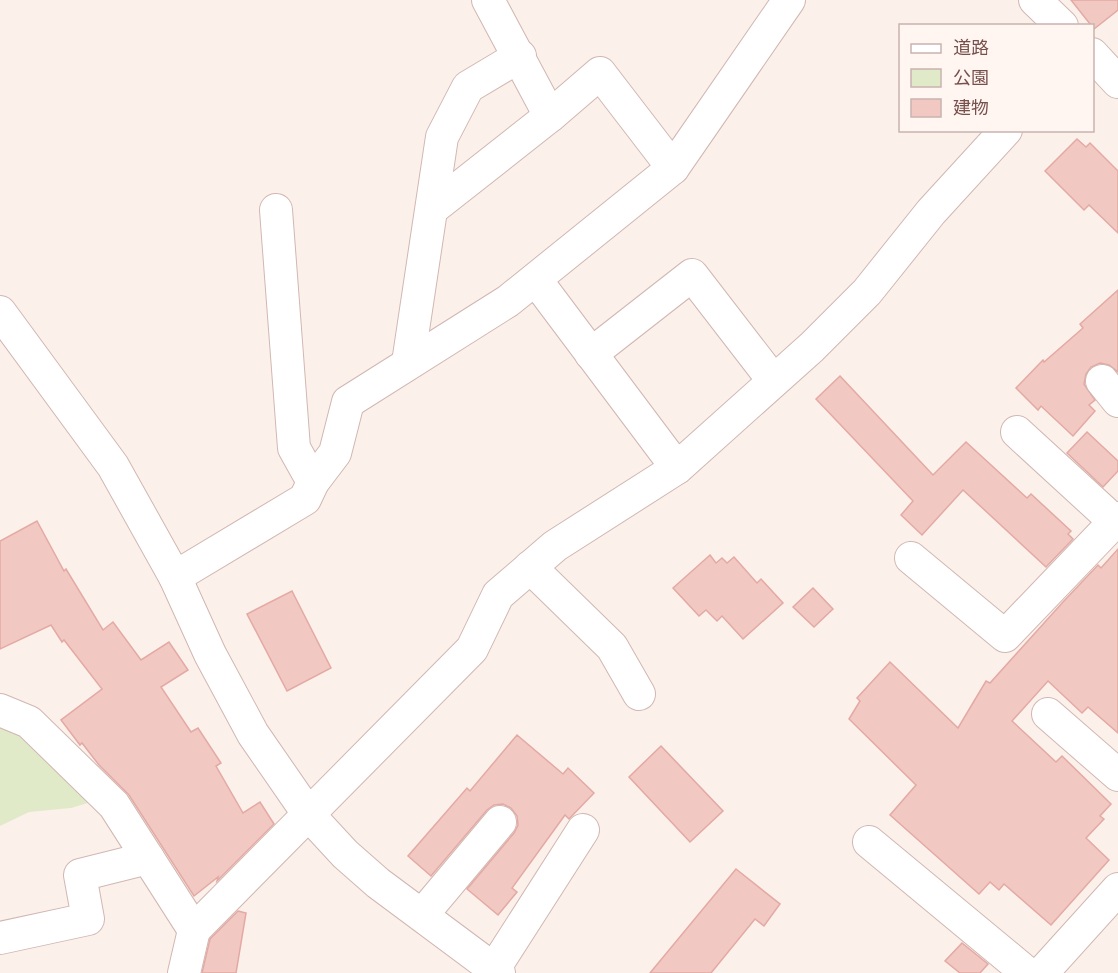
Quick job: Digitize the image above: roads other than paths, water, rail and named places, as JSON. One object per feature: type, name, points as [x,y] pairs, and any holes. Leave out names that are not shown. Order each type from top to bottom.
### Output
[{"type":"street","points":[[488,0],[520,56],[550,116]]},
{"type":"street","points":[[175,577],[305,499],[313,482],[335,453],[348,402],[508,301],[673,168],[789,0]]},
{"type":"street","points":[[1035,0],[1060,24]]},
{"type":"street","points":[[408,363],[442,137],[468,87],[520,56]]},
{"type":"street","points":[[1094,56],[1118,82]]},
{"type":"street","points":[[432,209],[600,74],[673,168]]},
{"type":"street","points":[[184,973],[194,930],[472,650],[498,595],[555,546],[677,468],[812,347],[867,292],[931,212],[1004,132]]},
{"type":"street","points":[[276,210],[294,448],[313,482]]},
{"type":"street","points":[[591,354],[692,275],[773,380]]},
{"type":"street","points":[[536,280],[677,468]]},
{"type":"street","points":[[0,312],[112,466],[175,577],[210,654],[253,734],[309,815],[345,854],[378,883],[497,971],[583,830]]},
{"type":"street","points":[[911,558],[1005,636],[1116,520],[1017,432]]},
{"type":"street","points":[[530,567],[612,647],[639,694]]},
{"type":"street","points":[[0,710],[29,722],[114,805],[194,930]]},
{"type":"street","points":[[1048,714],[1118,775]]},
{"type":"street","points":[[422,915],[500,822]]},
{"type":"street","points":[[870,842],[1027,973]]},
{"type":"street","points":[[0,938],[88,919],[80,874],[148,858]]},
{"type":"street","points":[[1042,973],[1118,889]]}]
